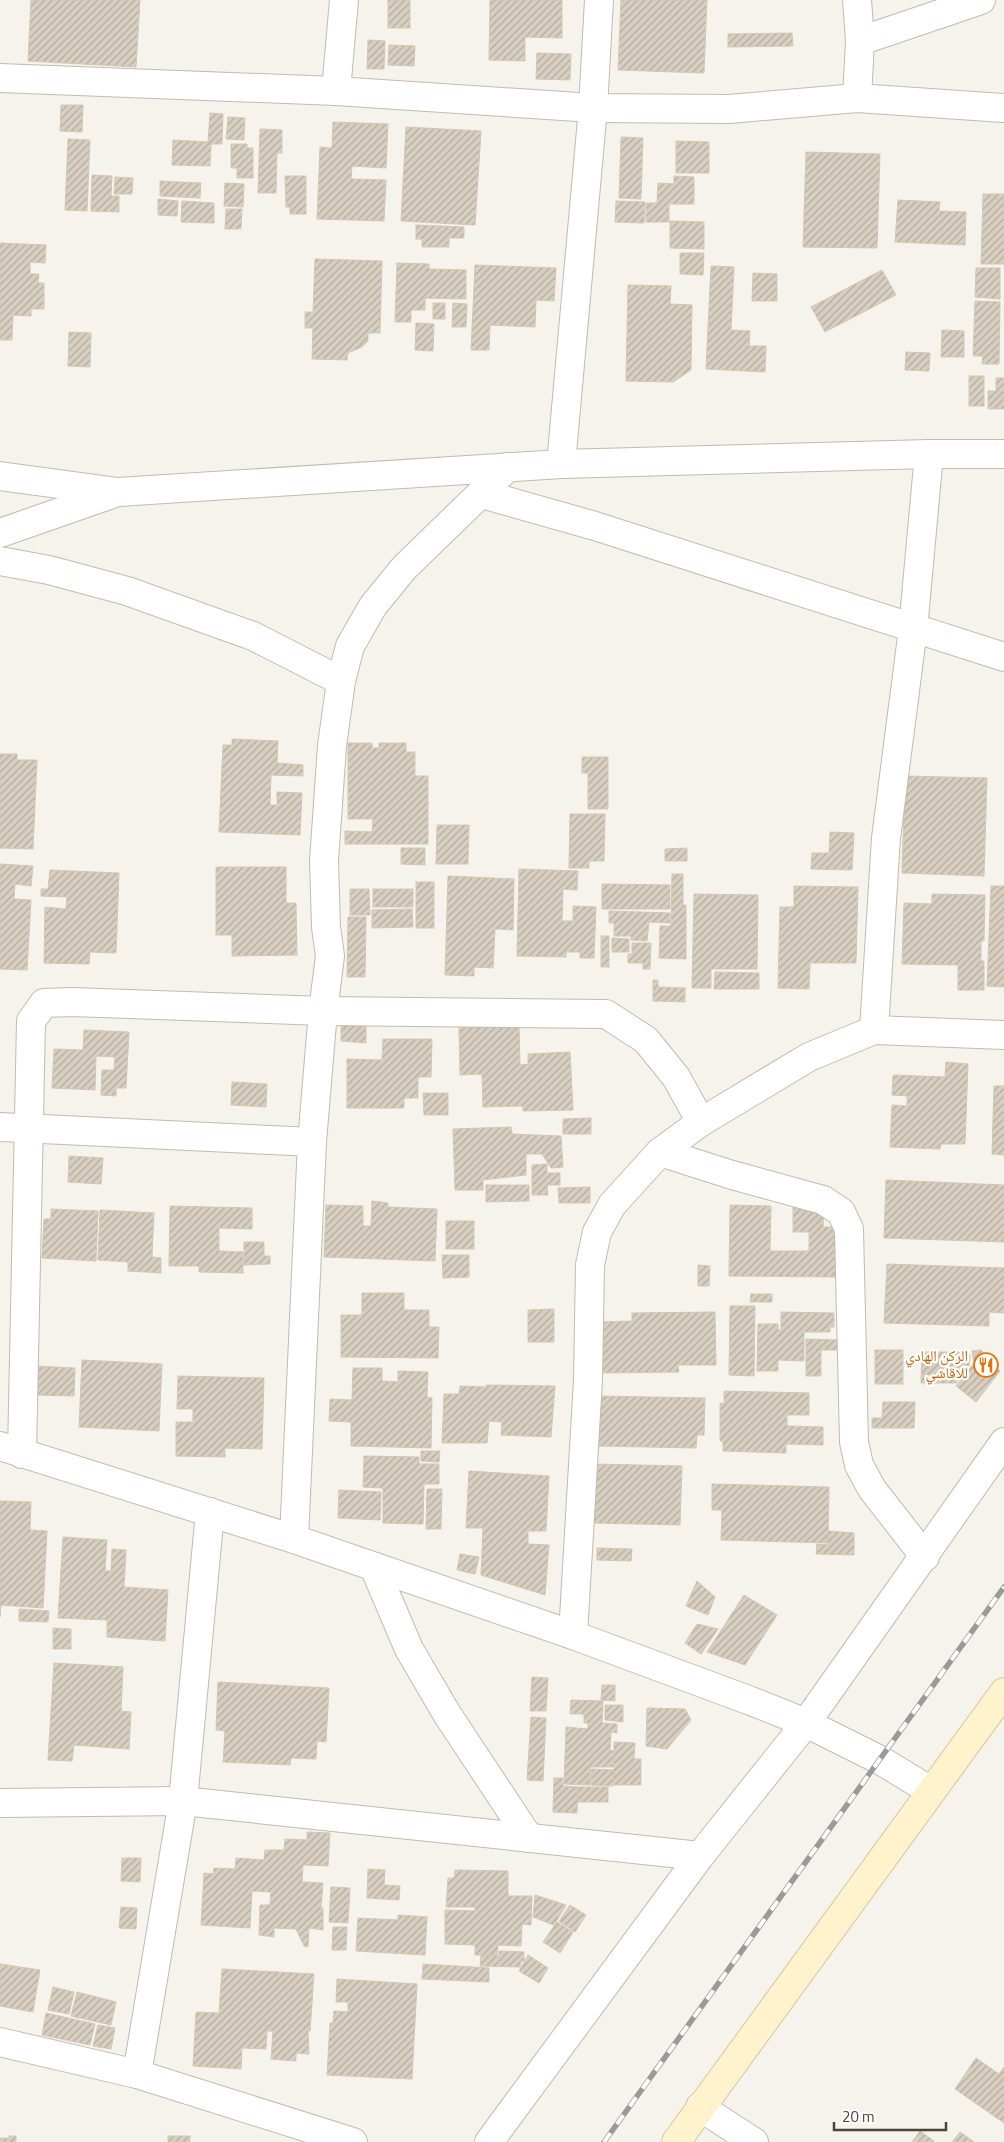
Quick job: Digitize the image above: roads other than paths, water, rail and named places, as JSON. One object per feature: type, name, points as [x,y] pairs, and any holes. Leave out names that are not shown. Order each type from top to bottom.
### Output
[{"type":"street","points":[[336,91],[344,0]]},
{"type":"street","points":[[561,464],[593,108],[599,0]]},
{"type":"street","points":[[857,98],[860,41],[858,0]]},
{"type":"street","points":[[860,41],[981,0]]},
{"type":"street","points":[[0,78],[336,91],[593,108],[728,109],[857,98],[1004,108]]},
{"type":"street","points":[[874,1030],[886,838],[913,629],[929,454]]},
{"type":"street","points":[[0,476],[118,492],[561,464],[929,454],[1004,454]]},
{"type":"street","points":[[294,1539],[312,1142],[323,1011],[330,956],[326,927],[324,861],[332,746],[341,682],[350,646],[373,606],[404,568],[508,467]]},
{"type":"street","points":[[0,533],[118,492]]},
{"type":"street","points":[[482,494],[595,526],[1004,657]]},
{"type":"street","points":[[0,561],[49,570],[127,591],[253,636],[341,682]]},
{"type":"street","points":[[702,1122],[676,1077],[646,1040],[606,1014],[323,1011],[72,1002],[44,1004],[31,1021],[28,1129],[11,1450],[294,1539],[573,1635],[806,1723],[880,1760],[931,1791]]},
{"type":"street","points":[[573,1635],[588,1380],[590,1265],[598,1232],[612,1205],[660,1152],[702,1122],[808,1057],[874,1030],[1004,1035]]},
{"type":"street","points":[[0,1127],[312,1142]]},
{"type":"street","points":[[660,1152],[732,1175],[823,1200],[841,1212],[850,1229],[854,1442],[857,1457],[872,1489],[925,1557]]},
{"type":"street","points":[[489,2142],[700,1856],[806,1723],[925,1557],[1004,1442]]},
{"type":"street","points":[[137,2074],[183,1801],[210,1512]]},
{"type":"street","points":[[374,1567],[409,1649],[447,1714],[529,1838]]},
{"type":"street","points":[[676,2142],[1004,1692]]},
{"type":"street","points":[[0,1803],[183,1801],[700,1856]]},
{"type":"street","points":[[0,2042],[137,2074],[353,2142]]},
{"type":"street","points":[[700,2107],[754,2142]]},
{"type":"railway","points":[[604,2142],[1004,1587]]},
{"type":"place","name":"الركن الهادي للاقاشي","points":[[986,1365]]}]
